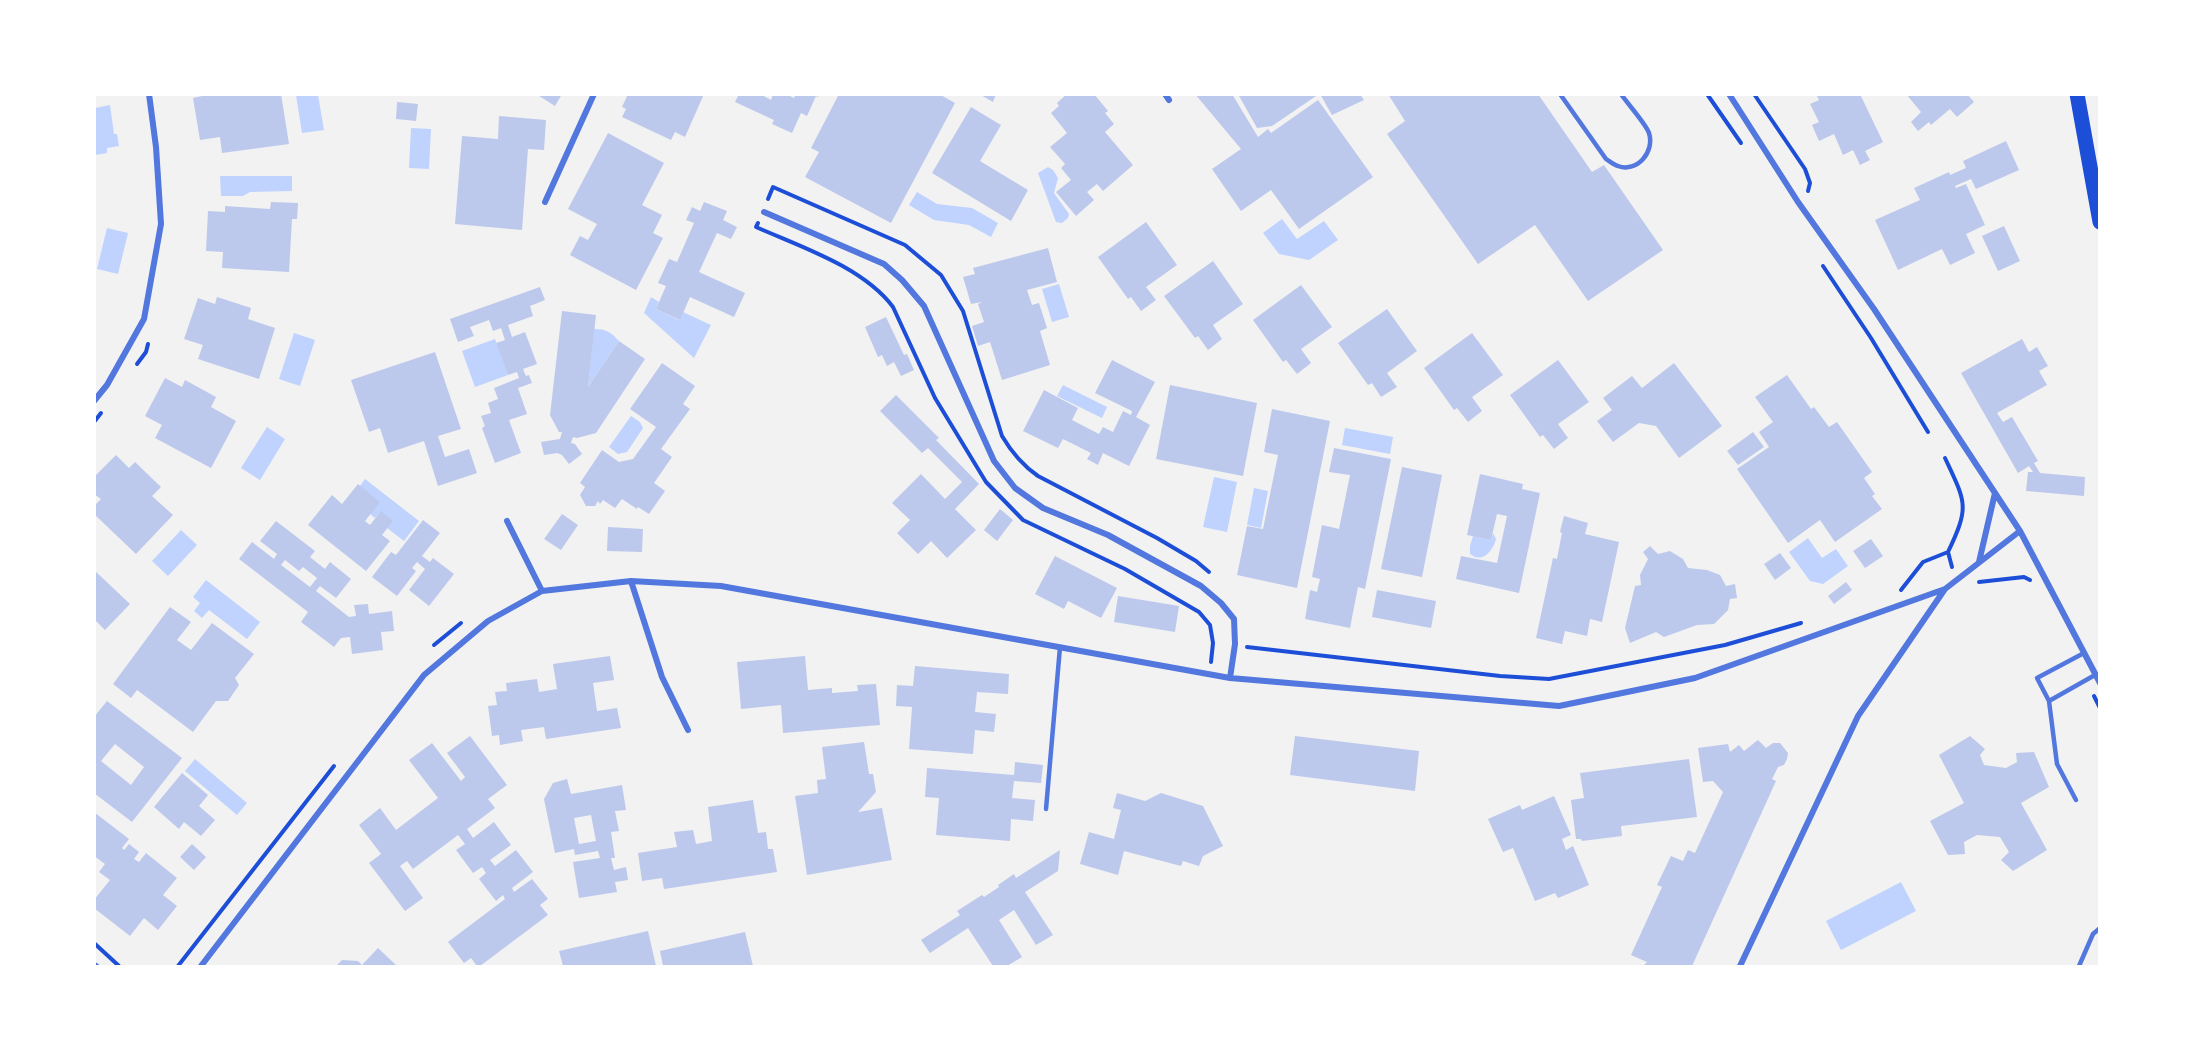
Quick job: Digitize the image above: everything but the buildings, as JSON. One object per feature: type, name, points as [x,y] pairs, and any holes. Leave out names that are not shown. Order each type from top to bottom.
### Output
[{"type":"main road","points":[[2078,94],[2100,222]]},
{"type":"street","points":[[94,401],[107,386],[144,319],[161,224],[156,147],[149,94]]},
{"type":"street","points":[[545,202],[594,94]]},
{"type":"street","points":[[1729,94],[1798,202],[1874,309],[2020,531],[2100,683]]},
{"type":"street","points":[[764,212],[884,264],[902,280],[924,306],[994,461],[1015,488],[1043,508],[1108,535],[1200,586],[1221,603],[1234,619],[1235,644],[1230,678]]},
{"type":"street","points":[[1978,562],[1995,492]]},
{"type":"street","points":[[507,521],[542,591]]},
{"type":"street","points":[[1740,966],[1858,716],[1945,589],[2020,531]]},
{"type":"street","points":[[630,581],[662,676],[688,730]]},
{"type":"street","points":[[201,966],[424,675],[488,621],[542,591],[630,581],[721,586],[1230,678],[1559,706],[1695,678],[1945,589]]},
{"type":"lane","points":[[1560,94],[1606,159],[1617,166],[1630,168],[1641,162],[1649,150],[1649,133],[1624,95]]},
{"type":"lane","points":[[1046,809],[1060,647]]},
{"type":"lane","points":[[2076,800],[2057,764],[2049,701],[2037,678],[2084,653]]},
{"type":"lane","points":[[2049,701],[2096,675]]},
{"type":"lane","points":[[2079,966],[2093,934],[2100,928]]},
{"type":"path","points":[[1707,94],[1741,144]]},
{"type":"path","points":[[1754,94],[1805,169],[1810,183],[1806,194],[1798,202]]},
{"type":"path","points":[[764,212],[773,187],[905,245],[941,275],[963,311],[1002,436],[1024,466],[1038,476],[1157,538],[1196,561],[1213,576]]},
{"type":"path","points":[[1819,260],[1871,338],[1928,432]]},
{"type":"path","points":[[1945,458],[1962,494],[1964,511],[1961,525],[1948,552],[1952,569]]},
{"type":"path","points":[[1898,594],[1923,562],[1948,552]]},
{"type":"path","points":[[1959,577],[1969,583],[2024,577],[2035,583]]},
{"type":"path","points":[[1248,647],[1489,675],[1549,679],[1725,645],[1812,620]]},
{"type":"path","points":[[1243,679],[1249,640]]},
{"type":"path","points":[[2086,680],[2100,708]]},
{"type":"water","points":[[296,95],[318,95],[324,130],[302,133]]},
{"type":"water","points":[[110,105],[114,134],[117,134],[119,146],[107,148],[107,153],[95,155],[95,108]]},
{"type":"water","points":[[411,128],[431,129],[429,169],[409,168]]},
{"type":"water","points":[[1048,167],[1058,178],[1054,193],[1069,214],[1062,223],[1056,222],[1038,173]]},
{"type":"water","points":[[220,176],[292,176],[292,191],[250,192],[243,196],[221,196]]},
{"type":"water","points":[[917,192],[937,204],[972,208],[998,223],[991,237],[969,225],[934,220],[909,205]]},
{"type":"water","points":[[1282,219],[1297,239],[1324,221],[1338,240],[1309,260],[1279,254],[1263,233]]},
{"type":"water","points":[[107,228],[128,233],[118,274],[97,269]]},
{"type":"water","points":[[1059,284],[1069,317],[1052,322],[1042,289]]},
{"type":"water","points":[[651,297],[659,302],[656,309],[679,320],[683,312],[711,325],[694,358],[644,313]]},
{"type":"water","points":[[594,329],[608,332],[619,341],[588,387]]},
{"type":"water","points":[[294,333],[315,340],[300,386],[279,379]]},
{"type":"water","points":[[495,339],[508,375],[475,387],[462,351]]},
{"type":"water","points":[[1063,385],[1107,407],[1102,418],[1057,396]]},
{"type":"water","points":[[631,416],[640,422],[643,428],[627,452],[618,454],[609,447]]},
{"type":"water","points":[[267,427],[285,439],[260,480],[241,468]]},
{"type":"water","points":[[1345,428],[1393,437],[1390,454],[1342,445]]},
{"type":"water","points":[[1214,477],[1237,482],[1227,532],[1203,527]]},
{"type":"water","points":[[365,479],[419,521],[404,541],[387,528],[381,512],[375,518],[370,514],[360,486]]},
{"type":"water","points":[[1254,488],[1268,491],[1261,528],[1247,525]]},
{"type":"water","points":[[181,530],[197,545],[168,576],[152,561]]},
{"type":"water","points":[[1493,533],[1496,539],[1486,555],[1479,558],[1470,554],[1473,536],[1491,540]]},
{"type":"water","points":[[1808,538],[1822,558],[1836,549],[1848,566],[1823,584],[1810,581],[1789,552]]},
{"type":"water","points":[[206,580],[260,622],[247,639],[209,610],[202,618],[194,611],[200,603],[193,597]]},
{"type":"water","points":[[195,759],[247,803],[237,815],[185,771]]},
{"type":"water","points":[[1901,882],[1916,911],[1841,950],[1826,921]]}]
